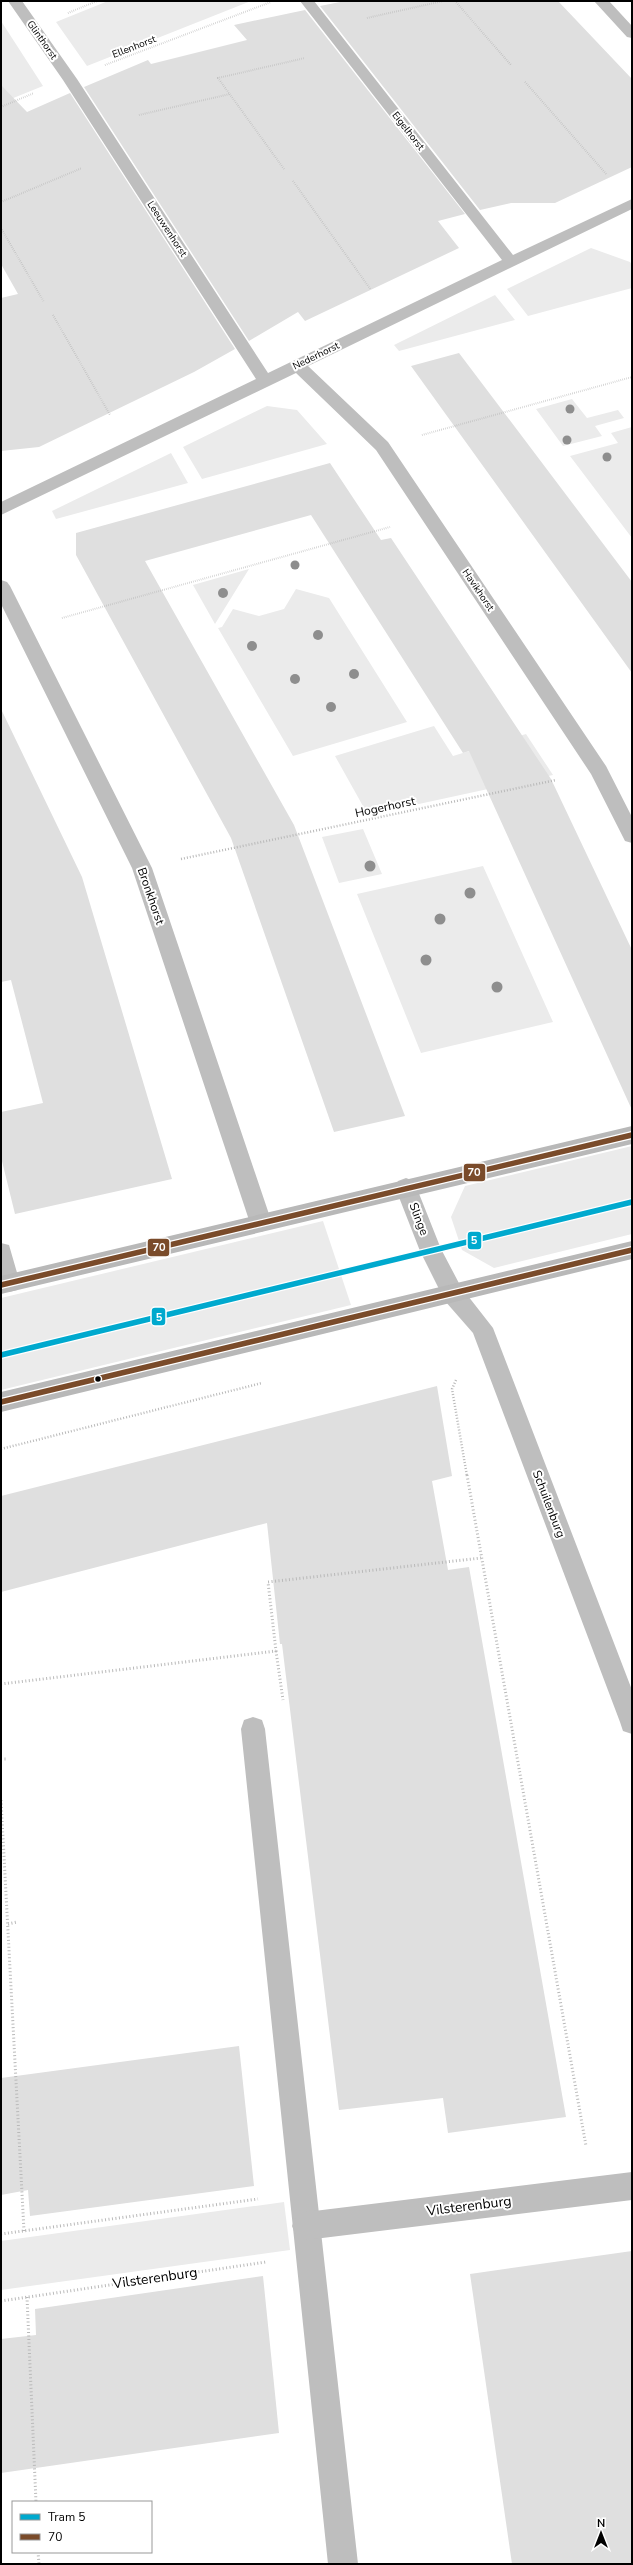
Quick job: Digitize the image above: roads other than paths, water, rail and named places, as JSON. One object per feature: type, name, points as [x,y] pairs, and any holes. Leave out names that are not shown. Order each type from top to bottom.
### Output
[{"type":"main road","name":"Slinge","points":[[5,1284],[406,1187],[632,1135]]},
{"type":"main road","points":[[1,1402],[632,1250]]},
{"type":"street","name":"Glinthorst","points":[[15,1],[70,79]]},
{"type":"street","name":"Eigelhorst","points":[[307,1],[510,261]]},
{"type":"street","points":[[601,1],[632,34]]},
{"type":"street","name":"Leeuwenhorst","points":[[70,79],[265,380]]},
{"type":"street","name":"Nederhorst","points":[[1,509],[510,261],[630,207]]},
{"type":"street","name":"Havikhorst","points":[[297,365],[382,446],[599,771],[632,836]]},
{"type":"street","name":"Bronkhorst","points":[[1,586],[142,868],[261,1223]]},
{"type":"street","name":"Slinge","points":[[406,1187],[431,1251],[453,1294]]},
{"type":"street","points":[[1,1252],[5,1284]]},
{"type":"street","name":"Schuilenburg","points":[[453,1294],[482,1328],[632,1722]]},
{"type":"street","points":[[253,1729],[343,2564]]},
{"type":"street","name":"Vilsterenburg","points":[[306,2226],[632,2186]]},
{"type":"tram line","name":"5","points":[[1,1355],[632,1202]]}]
